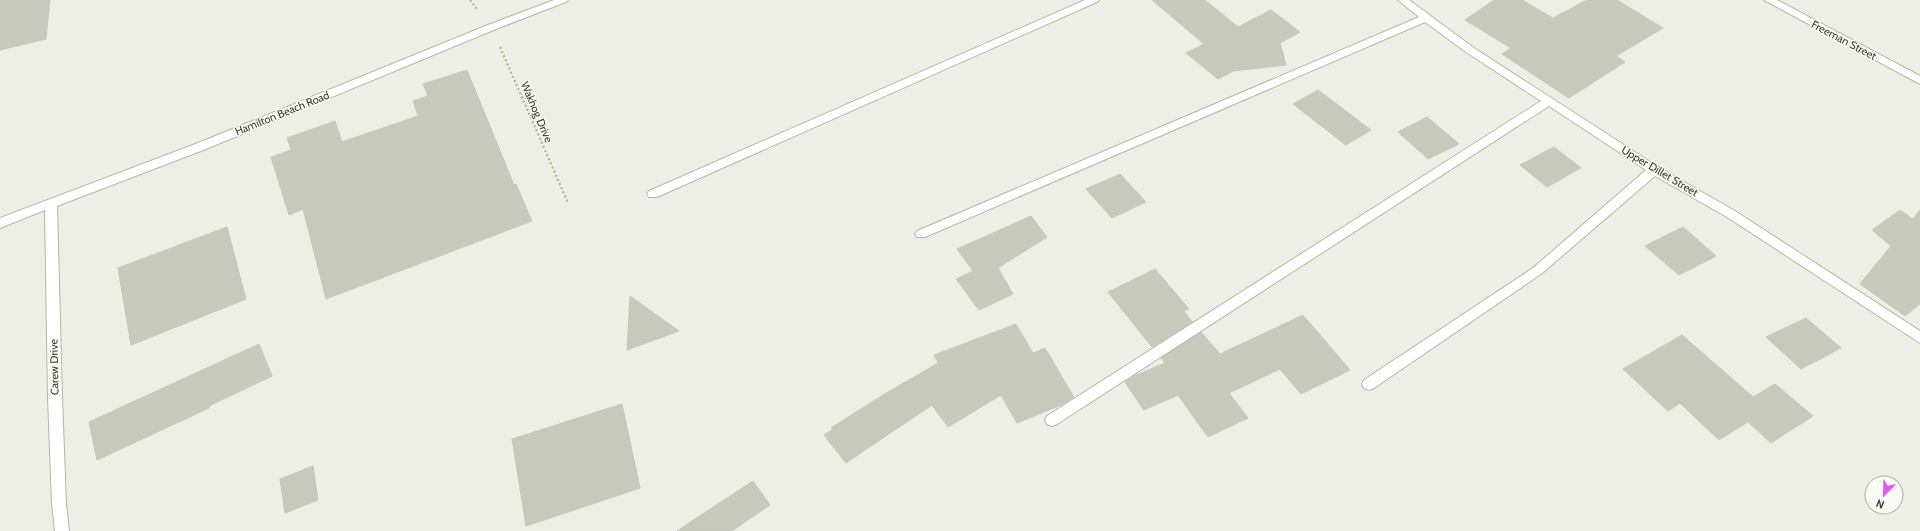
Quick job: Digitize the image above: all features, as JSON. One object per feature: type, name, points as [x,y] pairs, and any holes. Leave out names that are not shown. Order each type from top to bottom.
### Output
[{"type":"street","name":"Hamilton Beach Road","points":[[0,223],[202,146],[492,26],[563,0]]},
{"type":"street","points":[[653,194],[1094,0]]},
{"type":"street","name":"Upper Dillet Street","points":[[1403,0],[1470,50],[1654,170],[1731,214],[1920,338]]},
{"type":"street","name":"Freeman Street","points":[[1769,0],[1920,80]]},
{"type":"street","points":[[921,234],[1427,17]]},
{"type":"street","points":[[1052,420],[1549,101]]},
{"type":"street","points":[[1369,384],[1537,271],[1654,170]]},
{"type":"street","name":"Carew Drive","points":[[52,203],[54,397],[59,504],[62,531]]},
{"type":"path","name":"Wakhog Drive","points":[[492,26],[568,203]]},
{"type":"building","points":[[0,0],[50,0],[46,39],[0,50]]},
{"type":"building","points":[[1152,0],[1205,0],[1238,27],[1271,10],[1300,32],[1280,43],[1286,65],[1233,71],[1218,79],[1186,53],[1204,44]]},
{"type":"building","points":[[1494,0],[1522,0],[1553,18],[1587,0],[1617,0],[1663,28],[1616,56],[1625,62],[1569,98],[1502,54],[1511,48],[1465,20]]},
{"type":"building","points":[[467,70],[514,185],[516,184],[532,221],[326,299],[303,209],[289,215],[271,157],[291,150],[287,138],[335,121],[342,142],[418,116],[413,101],[428,96],[423,84]]},
{"type":"building","points":[[1318,90],[1371,130],[1346,145],[1293,104]]},
{"type":"building","points":[[1427,117],[1459,144],[1428,159],[1398,132]]},
{"type":"building","points":[[1554,147],[1581,168],[1547,187],[1520,165]]},
{"type":"building","points":[[1120,174],[1146,202],[1112,218],[1086,189]]},
{"type":"building","points":[[1900,210],[1913,219],[1920,210],[1920,304],[1905,316],[1860,284],[1891,246],[1872,230]]},
{"type":"building","points":[[1031,216],[1047,237],[998,268],[1013,294],[979,310],[956,279],[973,271],[957,249]]},
{"type":"building","points":[[227,227],[246,299],[131,345],[118,268]]},
{"type":"building","points":[[1683,227],[1716,256],[1679,275],[1645,246]]},
{"type":"building","points":[[1155,269],[1189,309],[1184,311],[1192,322],[1152,347],[1108,292]]},
{"type":"building","points":[[630,296],[679,331],[627,350]]},
{"type":"building","points":[[1303,315],[1350,370],[1301,394],[1280,369],[1229,393],[1248,418],[1208,437],[1178,395],[1144,410],[1125,382],[1134,376],[1165,363],[1161,358],[1201,332],[1220,354]]},
{"type":"building","points":[[1806,318],[1841,348],[1801,369],[1766,337]]},
{"type":"building","points":[[1016,324],[1033,353],[1045,348],[1074,397],[1061,405],[1017,423],[1001,395],[948,427],[932,405],[846,463],[824,435],[832,430],[831,428],[883,395],[938,363],[934,355]]},
{"type":"building","points":[[1682,335],[1753,397],[1775,384],[1813,416],[1771,443],[1748,422],[1719,440],[1680,403],[1668,411],[1623,369]]},
{"type":"building","points":[[259,344],[272,376],[209,406],[209,408],[97,460],[89,422]]},
{"type":"building","points":[[622,404],[640,488],[526,526],[512,439]]},
{"type":"building","points":[[313,466],[318,500],[285,513],[280,479]]},
{"type":"building","points":[[753,481],[770,505],[732,531],[677,531]]}]
